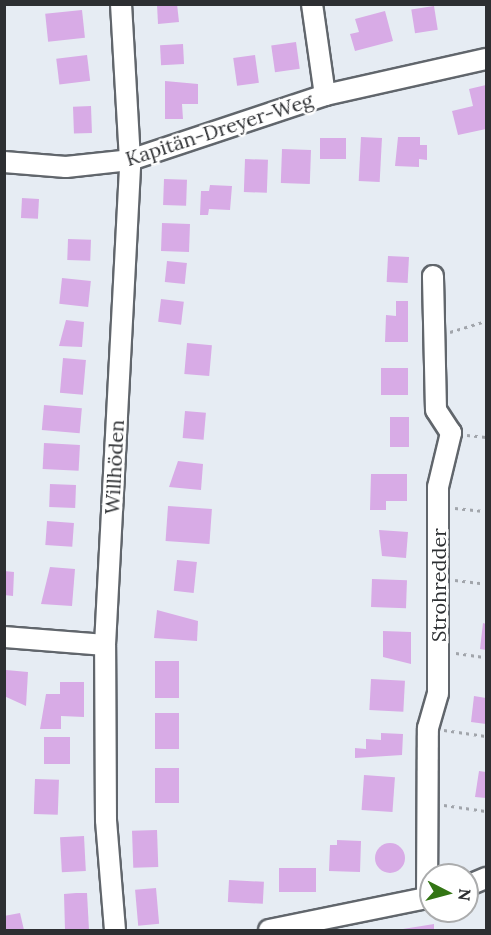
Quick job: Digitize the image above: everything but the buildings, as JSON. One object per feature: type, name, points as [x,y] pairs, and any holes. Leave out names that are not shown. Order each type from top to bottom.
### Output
[{"type":"street","name":"Willhöden","points":[[115,930],[106,819],[105,645],[130,160],[121,4]]},
{"type":"street","name":"Kapitän-Dreyer-Weg","points":[[312,4],[325,95]]},
{"type":"street","name":"Kapitän-Dreyer-Weg","points":[[4,162],[66,167],[130,160],[325,95],[486,59]]},
{"type":"street","name":"Strohredder","points":[[428,863],[428,728],[438,693],[438,506],[451,433],[436,410],[433,276]]},
{"type":"street","points":[[4,637],[105,645]]},
{"type":"street","points":[[269,930],[419,900]]},
{"type":"path","points":[[434,337],[486,321]]},
{"type":"path","points":[[438,506],[486,511]]},
{"type":"path","points":[[438,578],[486,584]]},
{"type":"path","points":[[438,651],[486,657]]},
{"type":"path","points":[[428,728],[486,736]]},
{"type":"path","points":[[427,803],[486,811]]}]
